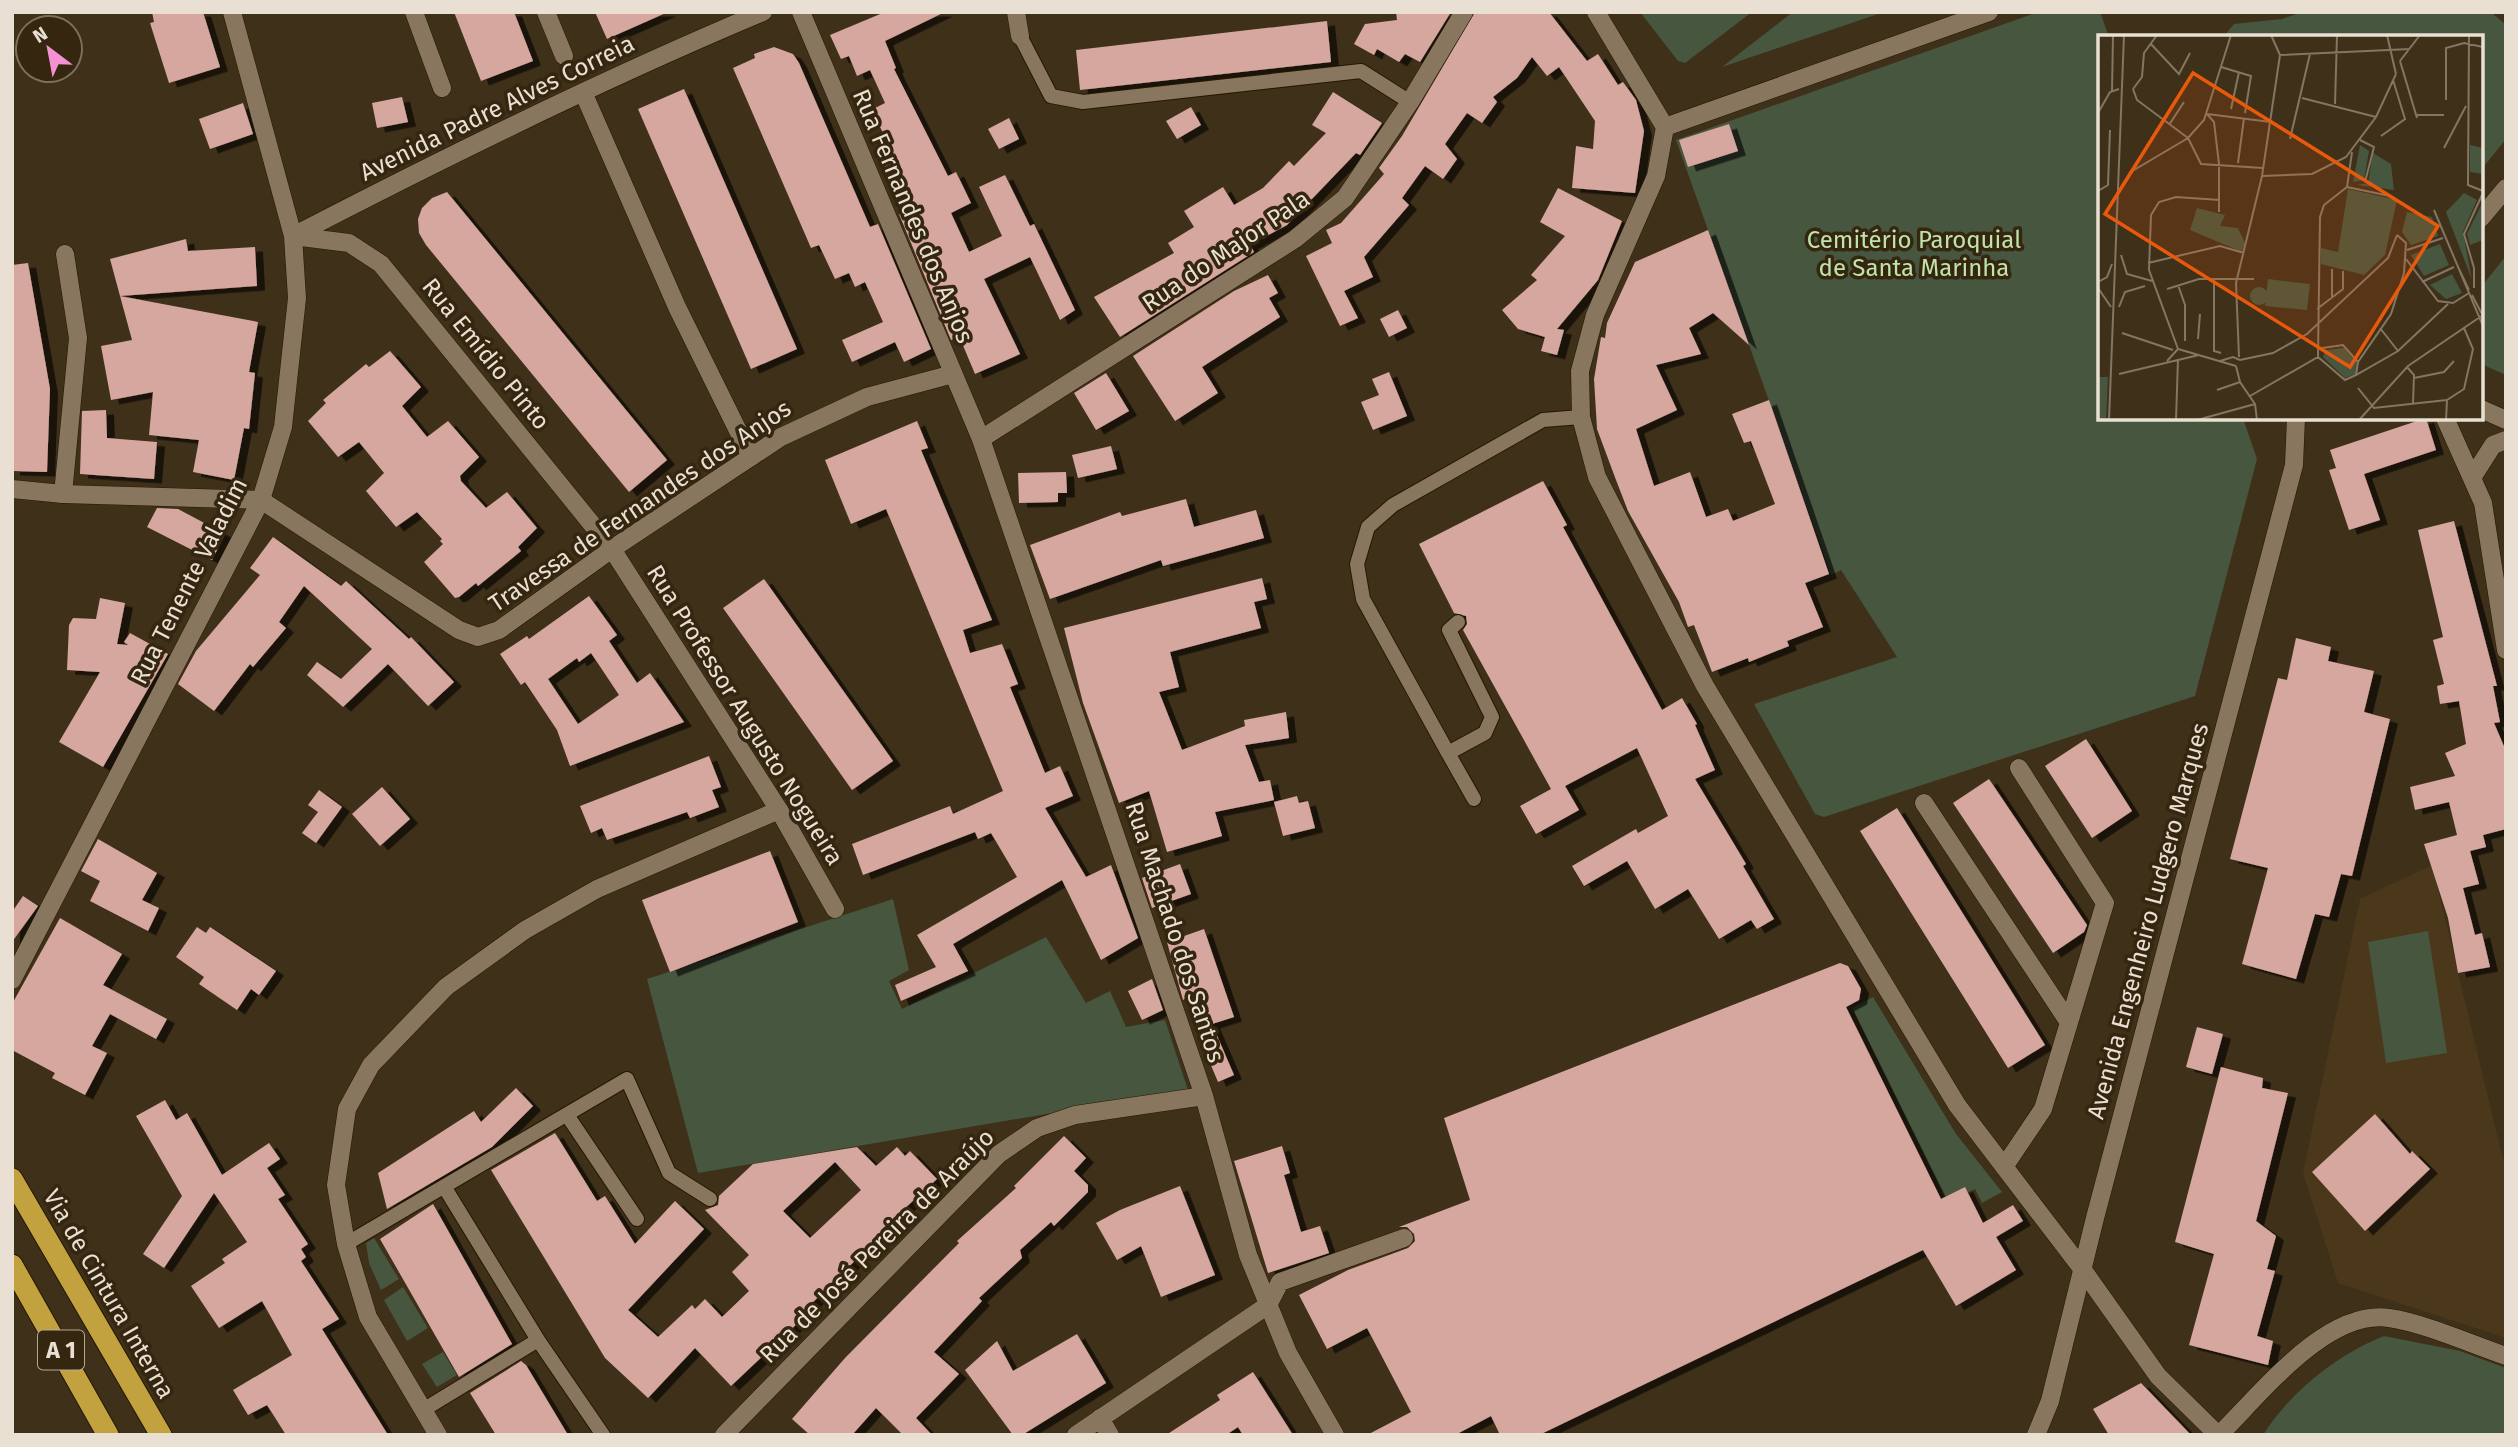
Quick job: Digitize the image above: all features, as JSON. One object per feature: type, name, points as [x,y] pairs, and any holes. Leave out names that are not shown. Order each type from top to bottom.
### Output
[{"type":"highway","name":"Via de Cintura Interna","points":[[12,1179],[160,1435]]},
{"type":"highway","name":"A 1","points":[[12,1265],[108,1435]]},
{"type":"street","name":"Rua Tenente Valadim","points":[[12,980],[261,500],[283,427],[297,298],[293,236],[232,12]]},
{"type":"street","points":[[414,12],[442,88]]},
{"type":"street","points":[[546,12],[564,57]]},
{"type":"street","name":"Avenida Padre Alves Correia","points":[[293,236],[448,156],[763,12]]},
{"type":"street","name":"Rua Fernandes dos Anjos","points":[[800,12],[981,439]]},
{"type":"street","points":[[1016,12],[1020,36]]},
{"type":"street","name":"Rua do Major Pala","points":[[981,439],[1295,239],[1345,198],[1410,102],[1464,12]]},
{"type":"street","points":[[1665,127],[1989,12]]},
{"type":"street","points":[[1597,13],[1665,127],[1656,176],[1595,315],[1580,371],[1581,417],[1597,477],[1705,686],[1957,1105],[2083,1270],[2158,1376],[2219,1435],[2304,1352],[2344,1322],[2367,1317],[2390,1318],[2506,1356]]},
{"type":"street","points":[[583,92],[677,307],[751,457]]},
{"type":"street","points":[[2483,216],[2506,188]]},
{"type":"street","name":"Rua Emídio Pinto","points":[[293,236],[349,243],[381,264],[612,549]]},
{"type":"street","points":[[63,494],[78,338],[65,254]]},
{"type":"street","name":"Travessa de Fernandes dos Anjos","points":[[261,500],[459,630],[478,637],[499,630],[612,549],[781,437],[834,410],[867,397],[953,374]]},
{"type":"street","points":[[2483,410],[2506,420]]},
{"type":"street","name":"Avenida Engenheiro Ludgero Marques","points":[[2036,1435],[2050,1401],[2294,465],[2296,420]]},
{"type":"street","points":[[2446,420],[2483,503],[2506,650]]},
{"type":"street","name":"Rua Machado dos Santos","points":[[981,439],[1204,1096],[1248,1255],[1288,1353],[1335,1435]]},
{"type":"street","points":[[2472,478],[2493,445],[2506,440]]},
{"type":"street","points":[[12,489],[63,494],[261,500]]},
{"type":"street","name":"Rua Professor Augusto Nogueira","points":[[612,549],[779,810],[835,909]]},
{"type":"street","points":[[2004,1167],[2043,1109],[2105,903],[2019,768]]},
{"type":"street","points":[[1924,803],[2068,1021]]},
{"type":"street","points":[[438,1435],[368,1317],[346,1244],[336,1185],[347,1109],[371,1065],[446,988],[525,930],[597,889],[779,810]]},
{"type":"street","name":"Rua de José Pereira de Araújo","points":[[724,1435],[999,1154],[1027,1134],[1075,1115],[1204,1096]]},
{"type":"street","points":[[1076,1435],[1268,1305],[1280,1282],[1404,1238]]},
{"type":"street","points":[[1100,1418],[1110,1435]]},
{"type":"lane","points":[[1020,36],[1051,96],[1083,102],[1361,71],[1410,102]]},
{"type":"lane","points":[[1474,799],[1363,600],[1357,565],[1368,527],[1393,505],[1542,420],[1581,417]]},
{"type":"lane","points":[[1448,753],[1485,733],[1492,717],[1449,630],[1458,622]]},
{"type":"lane","points":[[346,1244],[627,1079],[669,1173],[710,1199]]},
{"type":"lane","points":[[567,1115],[638,1219]]},
{"type":"lane","points":[[445,1188],[538,1340],[603,1435]]},
{"type":"lane","points":[[423,1410],[538,1340]]},
{"type":"shaded area","points":[[2432,865],[2506,1172],[2506,1338],[2338,1283],[2303,1173],[2360,899]]},
{"type":"green space","points":[[1640,12],[1752,12],[1685,63],[1678,61]]},
{"type":"green space","points":[[1793,12],[1884,12],[1722,67]]},
{"type":"green space","name":"Cemitério Paroquial de Santa Marinha","points":[[2038,12],[2100,12],[2108,35],[2098,35],[2098,420],[2244,420],[2257,459],[2195,696],[1824,817],[1815,814],[1754,704],[1897,657],[1841,570],[1831,575],[1676,140]]},
{"type":"green space","points":[[2302,12],[2491,12],[2506,25],[2506,139],[2483,168],[2483,35],[2225,35],[2234,24],[2282,19]]},
{"type":"green space","points":[[2506,256],[2506,375],[2483,365],[2483,285]]},
{"type":"green space","points":[[893,899],[909,970],[889,981],[902,1009],[1046,937],[1086,1003],[1110,991],[1126,1027],[1165,1020],[1188,1090],[698,1173],[647,979]]},
{"type":"green space","points":[[2428,931],[2447,1053],[2386,1063],[2368,942]]},
{"type":"green space","points":[[1873,997],[1956,1134],[2002,1192],[1982,1203],[1975,1189],[1947,1202],[1852,1008]]},
{"type":"green space","points":[[374,1238],[399,1279],[381,1290],[369,1263],[366,1243]]},
{"type":"green space","points":[[403,1287],[428,1328],[407,1341],[384,1300]]},
{"type":"green space","points":[[2384,1336],[2460,1351],[2506,1368],[2506,1435],[2263,1435],[2287,1404],[2316,1376],[2349,1353]]},
{"type":"green space","points":[[443,1352],[457,1375],[437,1387],[422,1364]]},
{"type":"building","points":[[152,12],[203,12],[220,67],[169,83],[150,23],[154,22]]},
{"type":"building","points":[[454,12],[514,12],[533,61],[481,81]]},
{"type":"building","points":[[595,12],[668,12],[607,39]]},
{"type":"building","points":[[885,12],[945,12],[885,41],[896,68],[894,69],[948,176],[956,172],[971,203],[951,213],[969,252],[1002,236],[979,187],[1005,175],[1030,226],[1034,224],[1075,310],[1060,320],[1030,257],[984,279],[1020,354],[975,374],[959,336],[951,340],[899,214],[905,211],[878,152],[890,146],[871,110],[885,103],[870,70],[857,76],[849,56],[841,59],[830,35]]},
{"type":"building","points":[[1396,12],[1451,12],[1420,62],[1405,54],[1399,62],[1377,49],[1374,55],[1354,44],[1365,24],[1397,20]]},
{"type":"building","points":[[1475,12],[1549,12],[1587,61],[1598,54],[1618,85],[1623,82],[1636,100],[1644,131],[1635,193],[1572,188],[1576,146],[1593,149],[1595,121],[1559,67],[1547,76],[1532,57],[1517,78],[1493,97],[1497,102],[1482,123],[1467,113],[1445,144],[1457,159],[1443,179],[1425,166],[1402,198],[1409,205],[1364,257],[1373,277],[1344,291],[1358,318],[1340,326],[1306,256],[1332,243],[1326,230],[1341,223],[1384,174],[1379,168],[1402,136]]},
{"type":"building","points":[[1327,21],[1331,62],[1080,90],[1076,50]]},
{"type":"building","points":[[774,47],[793,54],[799,63],[870,227],[878,224],[931,349],[904,362],[895,342],[852,362],[842,340],[883,322],[865,282],[855,287],[849,273],[835,279],[819,245],[811,248],[733,68],[755,58],[754,54]]},
{"type":"building","points":[[684,89],[797,349],[751,369],[638,109]]},
{"type":"building","points":[[1333,92],[1382,123],[1360,155],[1356,153],[1287,225],[1250,245],[1254,252],[1120,337],[1094,297],[1174,253],[1168,243],[1194,227],[1184,211],[1223,187],[1234,205],[1263,188],[1289,161],[1294,166],[1326,133],[1312,125]]},
{"type":"building","points":[[402,97],[408,122],[377,128],[372,103]]},
{"type":"building","points":[[243,103],[253,134],[210,149],[199,119]]},
{"type":"building","points":[[1191,107],[1201,125],[1177,139],[1166,121]]},
{"type":"building","points":[[1009,118],[1019,139],[999,149],[988,129]]},
{"type":"building","points":[[1729,124],[1738,151],[1688,167],[1679,140]]},
{"type":"building","points":[[1558,188],[1622,221],[1598,280],[1557,329],[1564,330],[1557,355],[1541,351],[1545,337],[1518,329],[1502,310],[1537,280],[1531,275],[1565,236],[1540,222]]},
{"type":"building","points":[[447,192],[667,460],[629,492],[426,245],[419,233],[418,219],[422,208],[432,198]]},
{"type":"building","points":[[1708,230],[1749,345],[1713,313],[1689,328],[1701,354],[1656,365],[1677,410],[1636,429],[1654,486],[1690,472],[1706,517],[1728,509],[1733,521],[1775,504],[1751,441],[1744,443],[1732,414],[1769,400],[1829,574],[1805,583],[1823,627],[1787,641],[1789,646],[1749,662],[1748,658],[1712,672],[1694,625],[1688,627],[1679,602],[1628,511],[1597,429],[1594,379],[1601,337],[1605,338],[1607,323],[1635,262]]},
{"type":"building","points":[[186,239],[188,251],[255,247],[257,286],[120,296],[110,259]]},
{"type":"building","points":[[28,263],[50,389],[47,472],[12,471],[12,265]]},
{"type":"building","points":[[1268,275],[1278,293],[1269,298],[1280,317],[1202,367],[1218,393],[1175,421],[1133,356],[1234,291]]},
{"type":"building","points":[[120,296],[258,322],[249,372],[255,373],[249,429],[244,428],[234,480],[193,472],[199,440],[149,435],[153,392],[111,400],[101,346],[132,340]]},
{"type":"building","points":[[1398,310],[1407,328],[1389,337],[1380,319]]},
{"type":"building","points":[[390,351],[421,387],[402,406],[427,437],[448,421],[479,457],[460,476],[461,481],[486,508],[507,492],[537,528],[518,547],[521,551],[478,586],[476,583],[459,597],[455,598],[424,562],[443,544],[440,541],[442,539],[417,512],[396,527],[366,491],[384,473],[359,442],[338,457],[308,421],[326,403],[323,400],[366,364],[369,367]]},
{"type":"building","points":[[1389,372],[1407,416],[1373,430],[1361,402],[1379,395],[1372,379]]},
{"type":"building","points":[[1106,373],[1129,411],[1096,430],[1074,393]]},
{"type":"building","points":[[106,410],[107,438],[157,442],[154,479],[80,474],[82,411]]},
{"type":"building","points":[[2427,420],[2436,450],[2364,474],[2380,520],[2349,530],[2329,470],[2336,468],[2330,450]]},
{"type":"building","points":[[917,421],[928,448],[921,450],[992,620],[963,630],[970,653],[1002,644],[1018,684],[1010,687],[1045,773],[1060,766],[1073,796],[1045,808],[1086,877],[1111,865],[1138,938],[1101,960],[1062,880],[953,944],[968,971],[901,1001],[895,985],[936,967],[917,935],[1017,877],[991,833],[978,839],[975,832],[863,875],[852,844],[950,806],[953,814],[1003,791],[886,509],[851,524],[825,460]]},
{"type":"building","points":[[1111,446],[1117,469],[1078,478],[1072,455]]},
{"type":"building","points":[[1066,472],[1067,493],[1058,493],[1058,502],[1019,503],[1018,473]]},
{"type":"building","points":[[1543,481],[1567,525],[1563,527],[1662,710],[1682,698],[1697,724],[1695,725],[1715,770],[1695,779],[1746,864],[1743,866],[1774,919],[1757,929],[1751,920],[1719,939],[1688,889],[1655,909],[1627,861],[1584,886],[1572,866],[1636,829],[1638,833],[1668,816],[1637,748],[1565,786],[1579,810],[1536,834],[1520,806],[1551,789],[1463,630],[1467,624],[1466,616],[1454,613],[1419,544]]},
{"type":"building","points":[[1186,499],[1194,527],[1256,510],[1264,538],[1163,566],[1161,560],[1050,599],[1030,545],[1120,512],[1122,516]]},
{"type":"building","points":[[157,508],[178,509],[225,534],[212,560],[147,527]]},
{"type":"building","points":[[2454,521],[2497,686],[2493,686],[2500,722],[2494,723],[2506,751],[2506,829],[2483,835],[2486,847],[2470,851],[2479,884],[2463,888],[2475,935],[2482,933],[2490,967],[2458,973],[2448,918],[2424,844],[2457,835],[2449,802],[2415,810],[2410,787],[2455,776],[2445,753],[2466,744],[2459,701],[2440,704],[2437,686],[2444,684],[2433,640],[2443,637],[2418,530]]},
{"type":"building","points":[[273,537],[341,586],[346,581],[409,639],[411,637],[454,682],[428,706],[388,664],[343,707],[307,675],[317,662],[341,679],[372,649],[304,586],[279,622],[286,628],[253,667],[250,664],[214,711],[178,684],[196,651],[260,575],[250,568]]},
{"type":"building","points":[[1262,578],[1267,599],[1254,602],[1261,628],[1170,652],[1179,687],[1159,692],[1182,750],[1245,726],[1244,720],[1286,712],[1289,738],[1245,745],[1259,782],[1270,780],[1274,800],[1215,812],[1222,836],[1167,852],[1149,791],[1119,803],[1083,703],[1064,628]]},
{"type":"building","points":[[764,579],[893,761],[852,790],[723,608]]},
{"type":"building","points":[[589,596],[617,635],[609,641],[637,683],[650,673],[684,722],[570,766],[557,730],[525,682],[521,685],[500,654],[527,636],[529,639]],"holes":[[[591,653],[619,695],[578,724],[548,679],[577,658],[579,662]]]},
{"type":"building","points":[[100,598],[125,603],[117,644],[128,645],[124,642],[130,633],[168,654],[103,767],[59,742],[100,672],[67,670],[69,625],[73,618],[96,619]]},
{"type":"building","points":[[2296,638],[2331,647],[2328,661],[2374,671],[2364,712],[2390,719],[2352,876],[2341,874],[2329,917],[2315,914],[2296,979],[2242,964],[2268,868],[2230,859],[2278,678],[2287,680]]},
{"type":"building","points":[[2086,739],[2132,811],[2092,838],[2045,766]]},
{"type":"building","points":[[709,756],[721,787],[712,790],[719,807],[690,818],[687,812],[607,840],[602,828],[591,833],[580,806]]},
{"type":"building","points":[[1989,779],[2087,925],[2084,932],[2053,953],[1953,803]]},
{"type":"building","points":[[382,787],[410,819],[380,846],[352,814]]},
{"type":"building","points":[[319,790],[342,807],[316,843],[302,833],[318,812],[308,805]]},
{"type":"building","points":[[1297,796],[1299,803],[1308,801],[1315,828],[1283,836],[1274,802]]},
{"type":"building","points":[[1897,808],[2045,1045],[2008,1068],[1860,831]]},
{"type":"building","points":[[98,839],[157,873],[142,900],[159,908],[148,931],[90,901],[100,881],[81,871]]},
{"type":"building","points":[[770,851],[798,922],[670,972],[642,900]]},
{"type":"building","points":[[1180,864],[1191,894],[1152,908],[1142,878]]},
{"type":"building","points":[[23,896],[38,906],[12,942],[12,912]]},
{"type":"building","points":[[60,918],[122,954],[103,985],[167,1019],[156,1039],[110,1014],[92,1046],[107,1053],[85,1095],[52,1078],[55,1073],[12,1050],[12,1004]]},
{"type":"building","points":[[197,927],[206,933],[210,927],[276,971],[259,995],[251,989],[237,1010],[199,984],[204,977],[176,957]]},
{"type":"building","points":[[1204,929],[1234,1017],[1212,1024],[1234,1075],[1218,1082],[1202,1044],[1188,997],[1183,1000],[1167,942]]},
{"type":"building","points":[[1840,963],[1848,966],[1861,989],[1859,1000],[1846,1007],[1941,1199],[1965,1187],[1983,1223],[2013,1205],[2023,1221],[1996,1237],[2016,1270],[1956,1306],[1923,1250],[1539,1435],[1500,1435],[1491,1416],[1455,1435],[1367,1435],[1411,1412],[1367,1328],[1327,1349],[1299,1295],[1348,1270],[1408,1248],[1415,1241],[1414,1234],[1407,1227],[1399,1227],[1470,1200],[1444,1118]]},
{"type":"building","points":[[1152,979],[1163,1010],[1142,1020],[1128,991]]},
{"type":"building","points":[[2197,1027],[2223,1034],[2212,1074],[2186,1067]]},
{"type":"building","points":[[2221,1067],[2263,1078],[2262,1088],[2288,1093],[2256,1221],[2276,1236],[2267,1269],[2275,1271],[2257,1336],[2273,1341],[2268,1365],[2189,1345],[2214,1254],[2175,1242]]},
{"type":"building","points":[[516,1088],[533,1106],[492,1147],[387,1209],[378,1173],[474,1111],[481,1122]]},
{"type":"building","points":[[165,1100],[176,1120],[187,1113],[222,1175],[269,1143],[280,1159],[267,1168],[285,1195],[278,1199],[308,1244],[301,1249],[306,1257],[301,1261],[339,1319],[322,1329],[388,1435],[286,1435],[267,1405],[248,1415],[233,1390],[292,1355],[262,1301],[219,1328],[191,1286],[225,1263],[222,1259],[247,1242],[214,1193],[164,1268],[143,1254],[182,1196],[136,1116]]},
{"type":"building","points":[[2375,1114],[2410,1154],[2412,1151],[2430,1169],[2365,1231],[2312,1172]]},
{"type":"building","points":[[555,1133],[597,1201],[605,1196],[635,1244],[675,1201],[704,1229],[628,1310],[658,1337],[692,1305],[695,1309],[705,1299],[722,1317],[749,1291],[732,1272],[749,1255],[705,1210],[718,1205],[719,1196],[753,1164],[857,1147],[876,1166],[897,1147],[905,1156],[910,1151],[937,1179],[881,1230],[883,1233],[799,1316],[802,1319],[731,1386],[695,1348],[648,1398],[605,1358],[491,1170]],"holes":[[[835,1162],[861,1190],[810,1238],[783,1211]]]},
{"type":"building","points":[[1064,1136],[1086,1158],[1074,1171],[1088,1185],[1088,1192],[1054,1226],[1051,1222],[1020,1250],[1022,1258],[979,1298],[982,1301],[934,1352],[959,1374],[916,1418],[932,1435],[903,1435],[876,1408],[852,1435],[810,1435],[792,1419],[845,1358],[959,1243],[957,1241],[1016,1188],[1014,1186]]},
{"type":"building","points":[[1282,1146],[1290,1173],[1284,1175],[1301,1232],[1320,1226],[1329,1253],[1268,1273],[1234,1161]]},
{"type":"building","points":[[1180,1186],[1215,1275],[1161,1297],[1141,1246],[1117,1260],[1096,1223],[1120,1210]]},
{"type":"building","points":[[433,1204],[512,1344],[459,1377],[380,1239]]},
{"type":"building","points":[[1077,1334],[1106,1383],[1022,1435],[1013,1435],[965,1370],[997,1341],[1013,1371]]},
{"type":"building","points":[[521,1361],[568,1435],[496,1435],[470,1393]]},
{"type":"building","points":[[1253,1372],[1293,1435],[1243,1435],[1238,1427],[1226,1435],[1166,1435],[1220,1400],[1217,1395]]},
{"type":"building","points":[[2141,1383],[2191,1435],[2109,1435],[2093,1409]]}]
